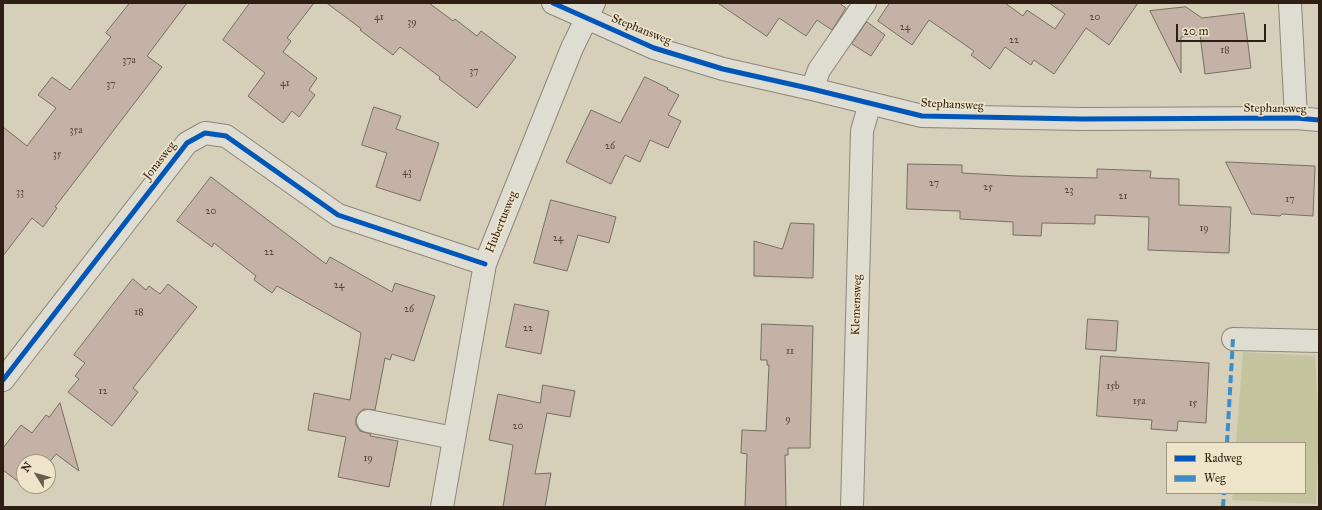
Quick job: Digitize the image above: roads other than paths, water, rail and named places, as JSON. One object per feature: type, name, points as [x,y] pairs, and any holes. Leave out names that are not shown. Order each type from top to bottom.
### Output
[{"type":"street","name":"Stephansweg","points":[[553,3],[590,10],[654,48],[723,69],[922,116],[1082,120],[1296,118],[1319,120]]},
{"type":"street","points":[[812,89],[819,70],[865,3]]},
{"type":"street","name":"Stephansweg","points":[[1290,3],[1296,118]]},
{"type":"street","name":"Hubertusweg","points":[[442,507],[485,264],[572,48],[590,10]]},
{"type":"street","name":"Klemensweg","points":[[852,507],[862,131],[870,103]]},
{"type":"street","name":"Jonasweg","points":[[3,380],[187,143],[205,133],[226,136],[338,215],[485,264]]},
{"type":"street","points":[[1233,339],[1319,341]]},
{"type":"street","points":[[368,421],[454,438]]}]
